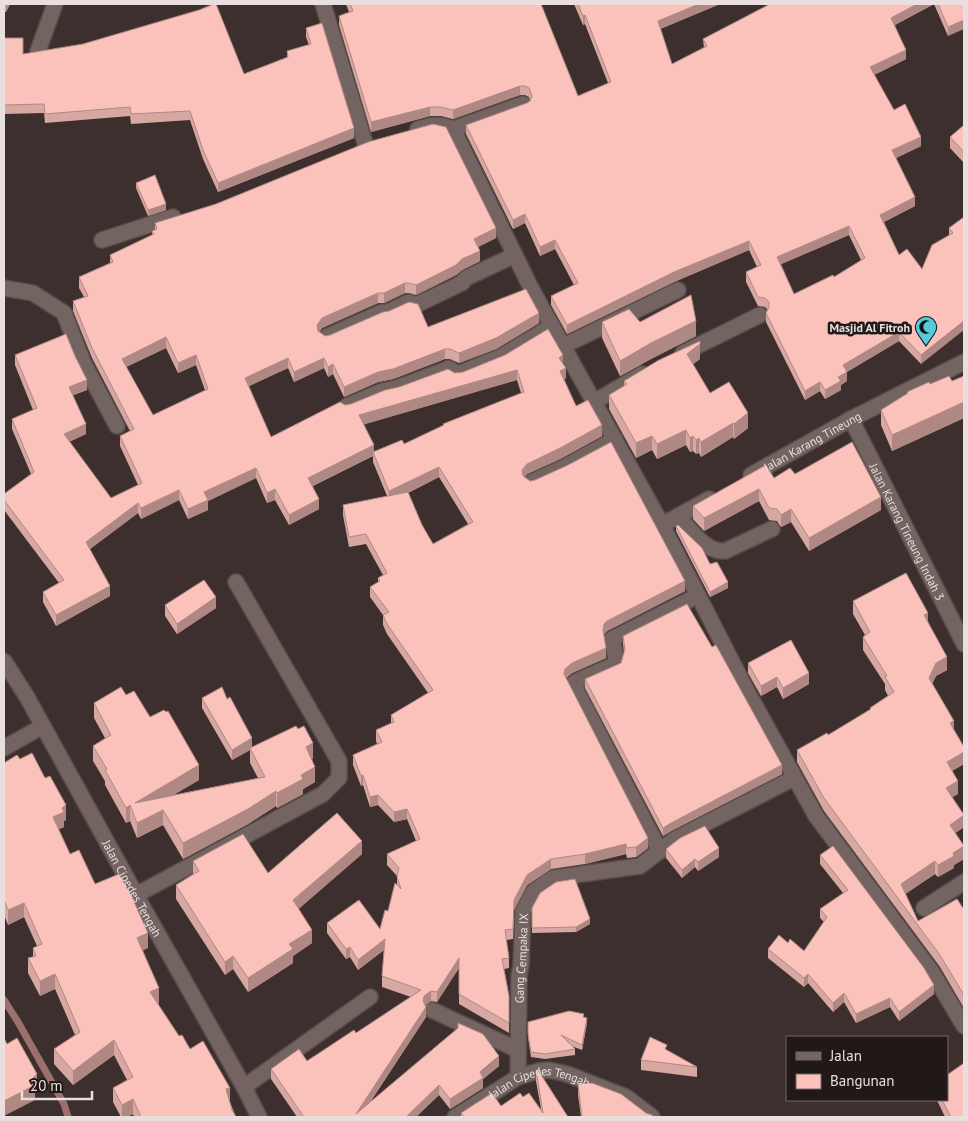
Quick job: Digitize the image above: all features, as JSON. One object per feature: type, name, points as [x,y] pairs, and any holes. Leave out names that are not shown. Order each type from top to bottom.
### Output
[{"type":"street","points":[[38,51],[55,4]]},
{"type":"street","points":[[323,4],[370,142],[348,150]]},
{"type":"street","points":[[403,133],[432,125],[441,125],[453,129],[523,104]]},
{"type":"street","points":[[453,129],[552,326],[662,525],[697,596],[794,778],[828,834],[927,964],[964,1026]]},
{"type":"street","points":[[102,240],[185,214]]},
{"type":"street","points":[[326,337],[409,302],[416,305],[462,283],[466,278],[515,255]]},
{"type":"street","points":[[4,288],[33,293],[64,313],[83,362],[117,426]]},
{"type":"street","points":[[563,346],[678,290]]},
{"type":"street","points":[[673,358],[760,315]]},
{"type":"street","points":[[347,406],[382,391],[396,388],[449,368],[457,374],[460,373],[500,357],[552,326]]},
{"type":"street","name":"Jalan Karang Tineung","points":[[737,483],[851,419],[964,362]]},
{"type":"street","points":[[594,402],[655,367]]},
{"type":"street","name":"Jalan Karang Tineung Indah 3","points":[[851,419],[964,644]]},
{"type":"street","points":[[531,482],[564,467],[615,439]]},
{"type":"street","points":[[662,525],[720,493]]},
{"type":"street","points":[[678,516],[701,541],[719,552],[772,529]]},
{"type":"street","points":[[136,895],[323,794],[339,778],[339,761],[236,582]]},
{"type":"street","points":[[660,851],[573,684],[614,664],[616,658],[612,640],[697,596]]},
{"type":"street","name":"Jalan Cipedes Tengah","points":[[4,661],[27,697],[259,1117]]},
{"type":"street","points":[[4,748],[43,726]]},
{"type":"street","name":"Gang Cempaka IX","points":[[518,1077],[519,983],[523,911],[533,892],[553,878],[640,866],[676,839],[794,778]]},
{"type":"street","points":[[924,908],[964,882]]},
{"type":"street","points":[[244,1087],[370,997]]},
{"type":"street","points":[[432,1010],[518,1050]]},
{"type":"street","name":"Jalan Cipedes Tengah","points":[[455,1117],[518,1077],[538,1070],[549,1070],[567,1074],[626,1097],[652,1117]]},
{"type":"building","points":[[216,4],[244,74],[288,57],[287,51],[311,44],[306,28],[322,23],[354,128],[218,183],[203,150],[190,111],[131,114],[130,107],[45,114],[44,104],[4,105],[4,38],[23,38],[23,54],[83,44]]},
{"type":"building","points":[[350,4],[541,4],[578,96],[611,82],[585,15],[583,16],[578,4],[699,4],[658,21],[672,64],[707,46],[703,39],[770,4],[917,4],[891,18],[906,50],[870,67],[894,110],[905,104],[921,137],[892,150],[915,197],[880,215],[899,255],[907,249],[922,269],[932,245],[953,233],[949,228],[964,217],[964,321],[921,355],[899,332],[843,365],[847,372],[838,377],[841,381],[825,390],[820,382],[805,391],[766,313],[769,302],[765,298],[758,297],[746,272],[761,265],[749,241],[674,272],[567,325],[551,296],[578,283],[555,240],[540,247],[525,214],[513,220],[466,125],[527,103],[532,96],[529,88],[520,86],[453,110],[430,107],[371,122],[339,16],[353,11]],"holes":[[[849,226],[865,258],[834,277],[833,275],[794,294],[777,257]]]},
{"type":"building","points":[[938,4],[964,4],[964,20],[948,27]]},
{"type":"building","points":[[433,124],[446,127],[496,228],[474,239],[480,251],[462,259],[456,265],[416,285],[405,283],[322,318],[317,325],[318,331],[325,336],[330,335],[409,302],[418,304],[428,327],[526,289],[539,313],[496,338],[459,353],[445,349],[393,369],[378,372],[344,387],[333,364],[328,367],[324,358],[294,372],[288,358],[245,378],[271,437],[340,402],[345,405],[351,404],[385,390],[399,387],[448,369],[455,373],[463,372],[505,355],[548,329],[563,355],[559,358],[566,368],[560,371],[576,406],[588,400],[602,425],[527,464],[522,470],[523,476],[530,481],[535,480],[611,442],[685,581],[607,621],[604,624],[603,630],[606,648],[572,663],[565,669],[564,674],[648,838],[636,847],[627,848],[626,844],[585,854],[551,859],[527,875],[514,900],[513,929],[505,930],[509,958],[502,959],[509,996],[509,1023],[459,994],[459,958],[437,992],[431,991],[424,996],[423,1001],[426,1007],[356,1114],[458,1028],[458,1023],[483,1034],[499,1056],[480,1072],[483,1078],[450,1099],[439,1085],[406,1117],[304,1117],[271,1069],[299,1049],[307,1061],[354,1030],[356,1033],[421,990],[382,976],[385,939],[358,960],[350,947],[346,949],[327,923],[359,900],[380,929],[385,910],[388,911],[395,883],[401,889],[397,877],[399,868],[387,854],[420,839],[407,809],[394,812],[378,795],[370,797],[363,775],[361,776],[353,755],[382,742],[376,730],[394,722],[391,715],[433,690],[387,624],[383,615],[389,612],[370,587],[380,581],[378,578],[387,573],[366,534],[349,537],[343,505],[408,492],[422,525],[433,544],[473,522],[439,467],[389,491],[373,452],[402,440],[404,444],[443,424],[524,392],[517,370],[359,415],[374,445],[308,478],[319,499],[289,515],[275,489],[267,493],[256,468],[204,492],[208,500],[188,509],[179,490],[141,508],[138,503],[86,542],[110,586],[56,615],[43,592],[64,580],[4,500],[4,494],[34,472],[12,419],[37,408],[15,355],[66,334],[87,380],[69,387],[86,424],[64,434],[111,498],[142,483],[120,436],[134,429],[92,348],[73,301],[88,296],[79,277],[113,262],[110,255],[154,234],[152,231],[157,229],[155,223],[216,204],[368,142]],"holes":[[[166,337],[178,363],[196,355],[208,389],[153,415],[122,359]]]},
{"type":"building","points":[[964,125],[964,152],[950,137]]},
{"type":"building","points":[[155,175],[166,204],[148,210],[136,183]]},
{"type":"building","points":[[691,295],[696,321],[620,361],[602,322],[629,309],[640,322]]},
{"type":"building","points":[[700,341],[700,344],[687,354],[710,393],[729,382],[748,413],[734,424],[701,442],[699,438],[696,440],[693,436],[690,438],[686,430],[657,444],[652,436],[636,443],[609,395],[627,384],[624,381],[659,360]]},
{"type":"building","points":[[949,376],[952,381],[964,376],[964,402],[892,435],[881,410],[907,392],[929,382],[930,384]]},
{"type":"building","points":[[852,442],[881,497],[809,538],[791,509],[781,515],[777,509],[769,508],[759,489],[704,518],[693,506],[766,465],[774,478],[790,468],[795,474]]},
{"type":"building","points":[[678,525],[702,548],[710,564],[717,562],[728,582],[710,592],[676,526]]},
{"type":"building","points":[[906,573],[928,613],[924,615],[947,657],[936,663],[929,678],[954,721],[950,723],[964,747],[964,752],[947,762],[958,781],[946,788],[964,815],[950,825],[964,846],[953,853],[954,856],[938,865],[935,861],[901,884],[918,921],[957,899],[964,907],[964,995],[940,955],[824,798],[797,750],[827,733],[828,735],[871,709],[894,692],[885,677],[887,676],[863,637],[870,632],[853,601]]},
{"type":"building","points":[[204,580],[216,597],[177,624],[165,605]]},
{"type":"building","points":[[687,604],[712,647],[716,645],[782,765],[663,828],[585,679],[621,663],[625,649],[623,636]]},
{"type":"building","points":[[791,640],[809,673],[783,688],[777,677],[761,686],[748,663]]},
{"type":"building","points":[[121,687],[126,695],[134,691],[150,717],[164,710],[168,711],[199,765],[135,803],[265,777],[250,748],[296,726],[298,729],[304,726],[313,743],[306,747],[315,767],[301,775],[303,779],[277,793],[276,791],[248,809],[183,843],[163,810],[137,823],[130,805],[126,808],[105,770],[107,769],[93,746],[111,735],[94,703]]},
{"type":"building","points":[[222,687],[227,699],[230,697],[252,738],[232,750],[202,698]]},
{"type":"building","points":[[32,753],[45,778],[50,776],[66,805],[62,808],[64,812],[53,817],[70,854],[79,850],[95,884],[119,874],[131,895],[148,933],[137,938],[159,988],[150,992],[179,1036],[182,1035],[190,1049],[203,1041],[230,1088],[226,1089],[236,1117],[141,1117],[133,1099],[122,1105],[113,1088],[133,1077],[114,1040],[73,1071],[54,1049],[80,1032],[55,974],[40,981],[28,958],[36,956],[33,948],[42,944],[24,903],[8,910],[4,900],[4,763],[17,755],[20,759]]},
{"type":"building","points":[[337,813],[362,841],[293,900],[312,930],[289,944],[293,949],[248,978],[233,956],[225,962],[176,885],[199,871],[193,861],[243,834],[268,873]]},
{"type":"building","points":[[705,826],[719,848],[698,862],[695,859],[682,870],[666,849],[680,838]]},
{"type":"building","points":[[833,846],[924,968],[934,985],[899,1012],[890,998],[856,1014],[844,993],[833,1003],[808,974],[804,978],[768,949],[779,935],[788,943],[790,939],[804,951],[827,917],[820,909],[848,890],[820,855]]},
{"type":"building","points":[[575,879],[590,919],[576,927],[532,928],[532,908],[540,893],[556,882]]},
{"type":"building","points":[[569,1011],[584,1014],[583,1017],[587,1018],[582,1045],[561,1035],[575,1049],[545,1054],[531,1052],[528,1022]]},
{"type":"building","points":[[650,1037],[667,1045],[665,1049],[697,1067],[641,1060]]},
{"type":"building","points":[[4,1038],[7,1044],[17,1038],[37,1074],[32,1079],[35,1085],[4,1101]]},
{"type":"building","points":[[964,1063],[964,1117],[951,1117],[943,1101],[948,1101],[948,1074]]},
{"type":"building","points":[[536,1070],[538,1070],[568,1117],[464,1117],[461,1113],[492,1093],[501,1106],[520,1093],[523,1097],[529,1093],[543,1113]]},
{"type":"building","points":[[592,1083],[621,1094],[654,1117],[582,1117],[578,1084]]},
{"type":"waterway","points":[[4,1000],[64,1104],[68,1117]]},
{"type":"place","name":"Masjid Al Fitroh","points":[[926,346]]}]
